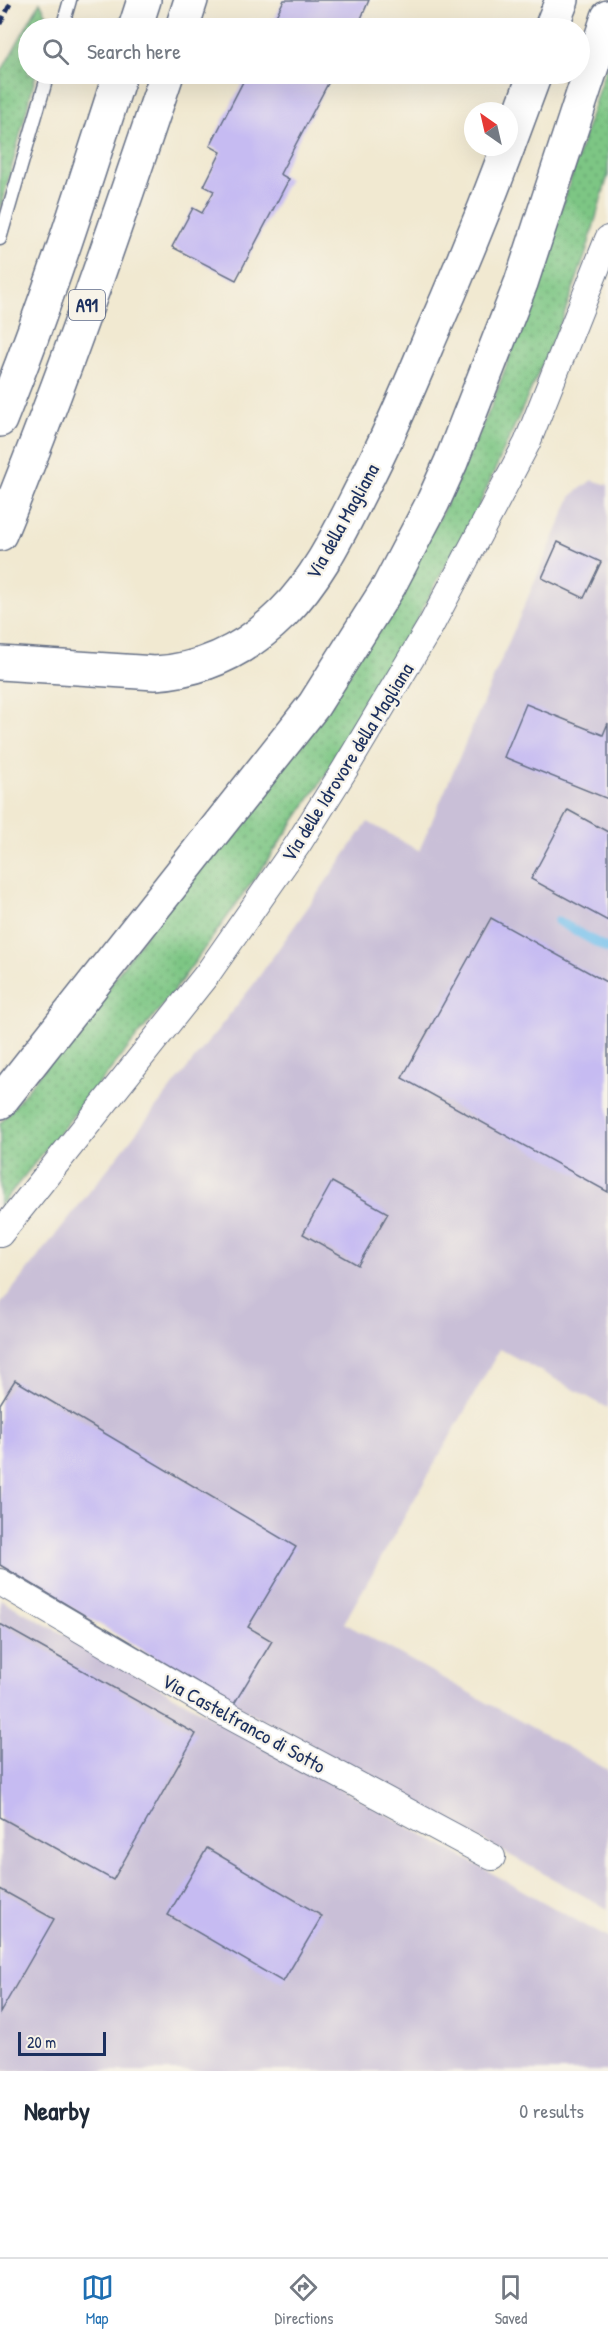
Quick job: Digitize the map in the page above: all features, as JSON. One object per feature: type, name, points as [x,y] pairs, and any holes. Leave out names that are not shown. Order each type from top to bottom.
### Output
[{"type":"main road","points":[[138,18],[144,0]]},
{"type":"main road","points":[[185,18],[191,0]]},
{"type":"main road","points":[[555,18],[561,0]]},
{"type":"main road","points":[[590,72],[608,17]]},
{"type":"main road","name":"A91","points":[[0,420],[64,249],[117,84]]},
{"type":"main road","name":"A91","points":[[0,534],[30,461],[113,236],[164,84]]},
{"type":"main road","name":"Via della Magliana","points":[[518,119],[531,84]]},
{"type":"main road","points":[[0,1102],[314,705],[389,586],[451,462],[521,282],[586,84]]},
{"type":"main road","name":"Via della Magliana","points":[[0,663],[155,673],[174,672],[203,665],[249,641],[284,612],[327,556],[396,418],[483,213],[504,156]]},
{"type":"street","name":"Via delle Idrovore della Magliana","points":[[0,1234],[208,973],[298,844],[345,770],[431,625],[527,443],[608,239]]},
{"type":"street","name":"Via Castelfranco di Sotto","points":[[0,1582],[213,1707],[492,1857]]},
{"type":"lane","points":[[65,18],[70,0]]},
{"type":"lane","points":[[0,239],[45,84]]},
{"type":"shaded area","points":[[592,480],[608,485],[608,1408],[500,1349],[344,1623],[608,1770],[608,1909],[234,1704],[0,1565],[0,1305],[253,985],[368,822],[419,851],[572,495]]},
{"type":"shaded area","points":[[0,1599],[608,1938],[608,2071],[0,2071]]},
{"type":"green space","points":[[40,2],[48,18],[31,18]]},
{"type":"green space","points":[[18,42],[18,84],[33,84],[0,212],[0,74]]},
{"type":"green space","points":[[608,60],[608,175],[586,253],[562,320],[472,521],[413,627],[325,776],[265,864],[171,995],[0,1206],[0,1124],[103,995],[439,519],[491,407],[546,258]]},
{"type":"building","points":[[284,0],[369,0],[361,18],[275,18]]},
{"type":"building","points":[[242,84],[328,84],[280,174],[289,179],[236,280],[172,247],[193,208],[202,213],[214,191],[204,186],[221,152],[210,146]]},
{"type":"building","points":[[558,542],[601,562],[584,598],[542,578]]},
{"type":"building","points":[[526,704],[603,735],[608,723],[608,799],[504,757]]},
{"type":"building","points":[[568,810],[608,832],[608,921],[531,879]]},
{"type":"building","points":[[491,918],[608,983],[608,1192],[402,1078]]},
{"type":"building","points":[[332,1182],[388,1213],[358,1265],[303,1234]]},
{"type":"building","points":[[15,1380],[296,1547],[248,1627],[272,1641],[234,1704],[0,1565],[0,1404]]},
{"type":"building","points":[[0,1624],[196,1734],[113,1880],[0,1817]]},
{"type":"building","points":[[207,1848],[322,1916],[283,1982],[168,1915]]},
{"type":"building","points":[[0,1889],[54,1919],[0,2013]]},
{"type":"waterway","points":[[558,921],[608,949]]},
{"type":"railway","points":[[0,24],[12,0]]}]
